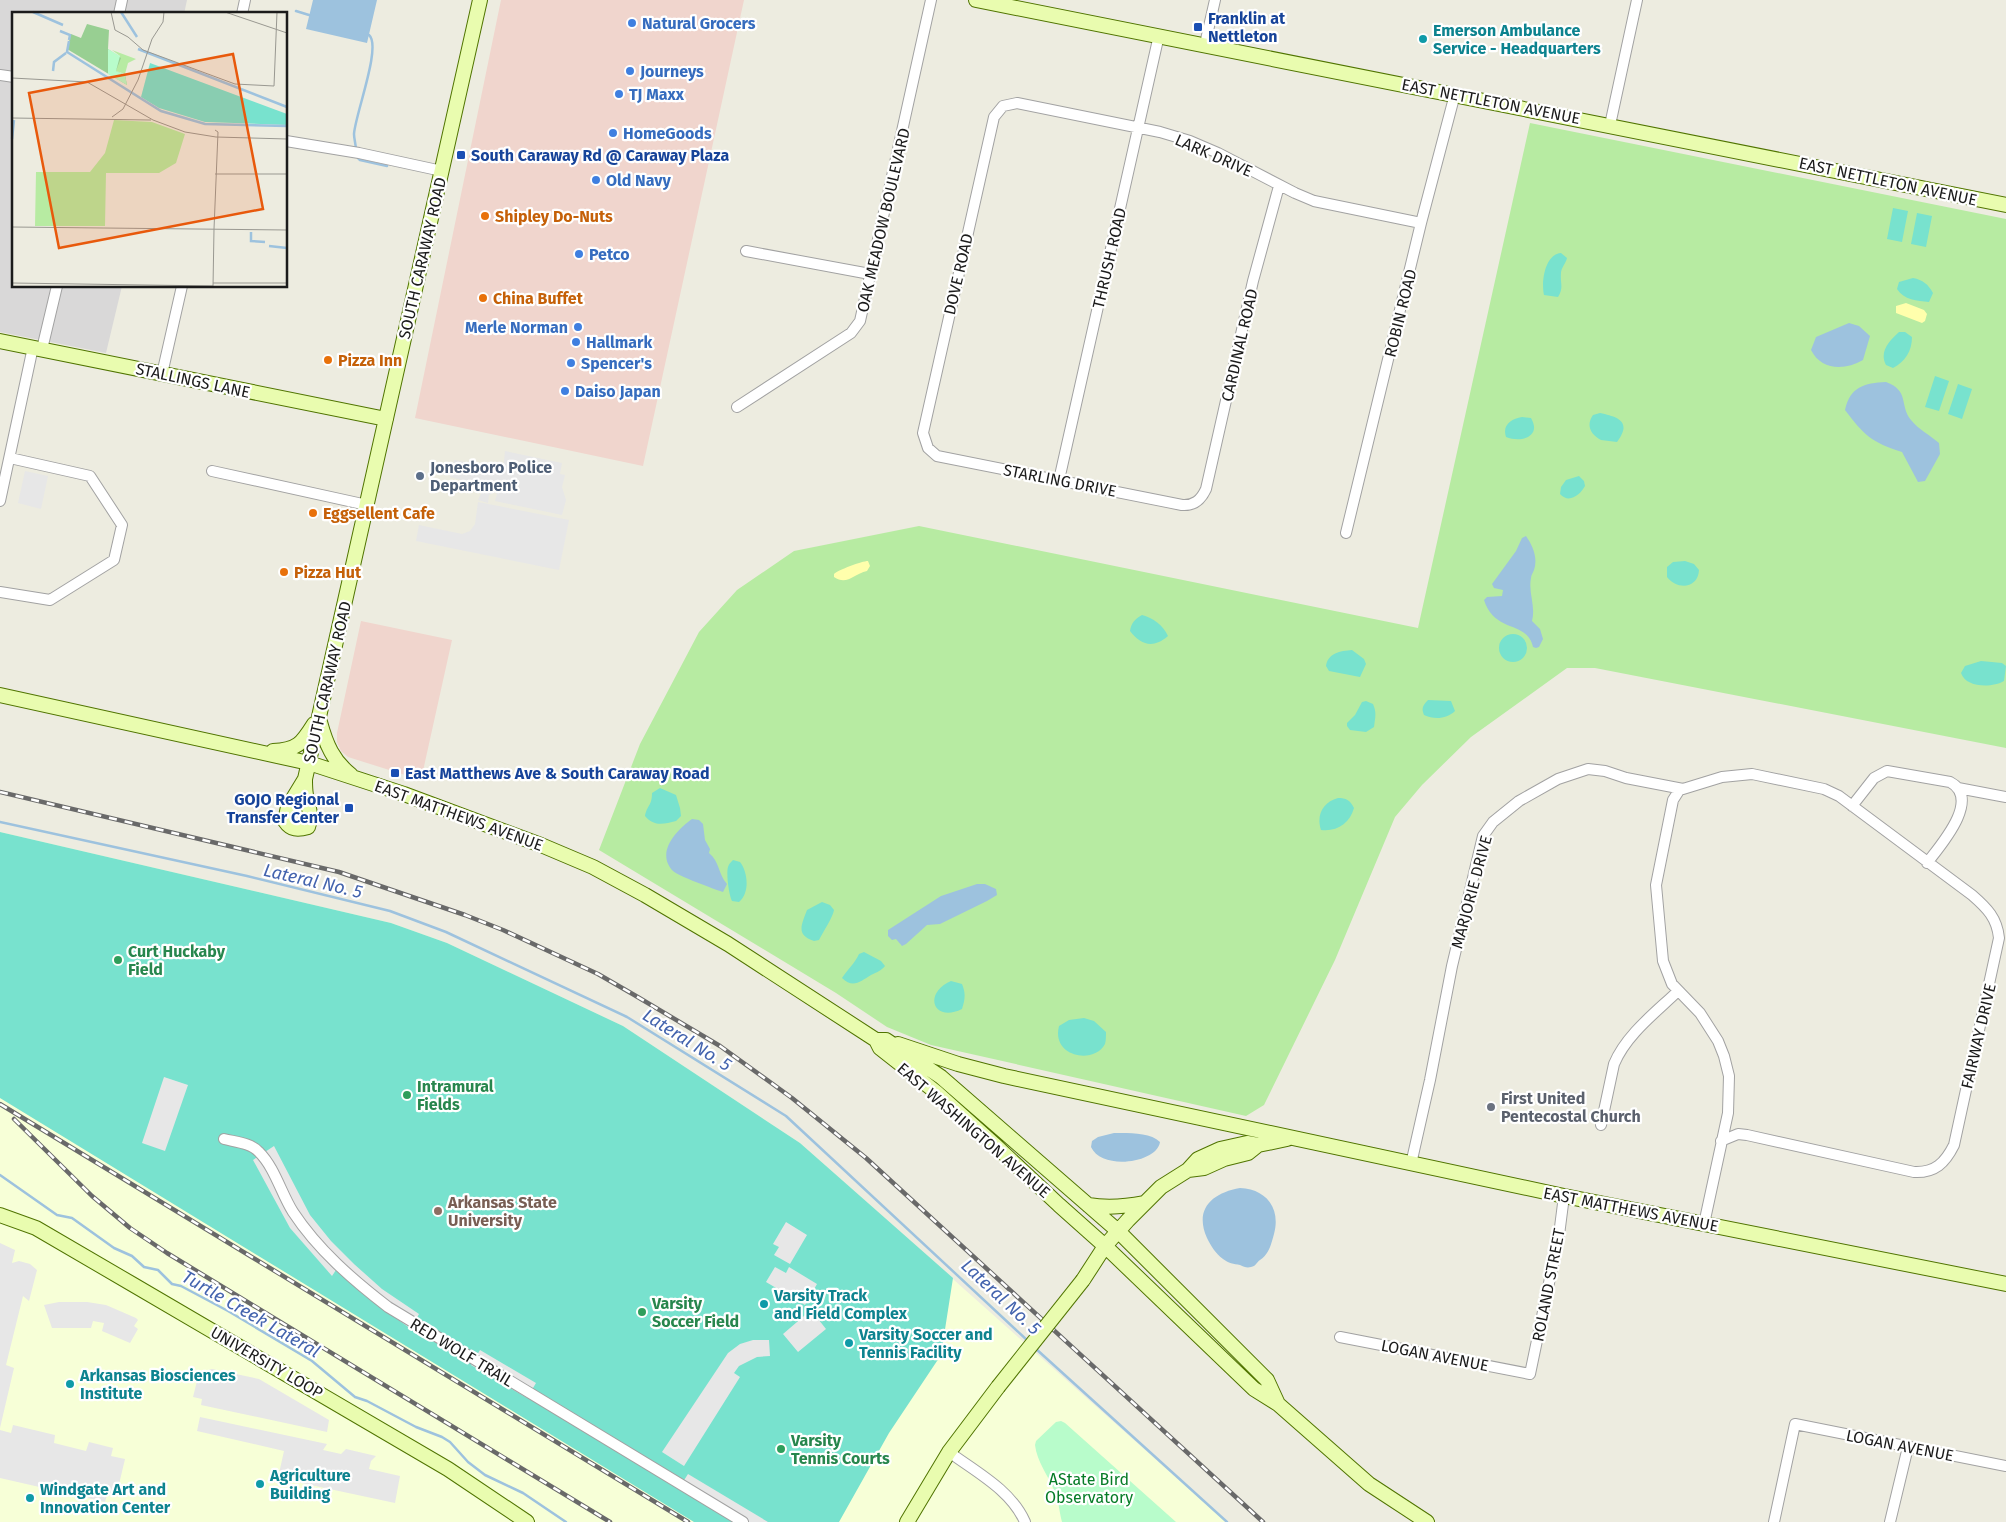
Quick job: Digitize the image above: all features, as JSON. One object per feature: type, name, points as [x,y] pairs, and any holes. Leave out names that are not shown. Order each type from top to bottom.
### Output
[{"type":"street","name":"SOUTH CARAWAY ROAD","points":[[305,779],[480,0]]},
{"type":"street","name":"OAK MEADOW BOULEVARD","points":[[737,407],[851,333],[860,321],[932,0]]},
{"type":"street","name":"EAST NETTLETON AVENUE","points":[[976,0],[1205,44],[2006,205]]},
{"type":"street","points":[[1205,44],[1215,0]]},
{"type":"street","points":[[1610,125],[1637,0]]},
{"type":"street","name":"THRUSH ROAD","points":[[1059,480],[1159,35]]},
{"type":"street","name":"ROBIN ROAD","points":[[1346,533],[1421,223],[1455,94]]},
{"type":"street","name":"LARK DRIVE","points":[[1003,106],[1017,103],[1138,128],[1190,141],[1218,152],[1279,186],[1308,198],[1337,206],[1421,223]]},
{"type":"street","name":"DOVE ROAD","points":[[926,446],[923,434],[981,174],[994,117],[1003,106]]},
{"type":"street","points":[[288,141],[359,153],[442,171]]},
{"type":"street","name":"CARDINAL ROAD","points":[[1196,502],[1202,498],[1206,489],[1253,281],[1279,186]]},
{"type":"street","points":[[746,251],[870,274]]},
{"type":"street","points":[[0,501],[38,348],[56,288]]},
{"type":"street","points":[[162,374],[182,288]]},
{"type":"street","name":"STALLINGS LANE","points":[[0,341],[386,419]]},
{"type":"street","name":"STARLING DRIVE","points":[[926,446],[937,456],[1182,506],[1196,502]]},
{"type":"street","points":[[0,592],[50,600],[114,560],[122,525],[90,476],[10,458]]},
{"type":"street","points":[[212,471],[367,505]]},
{"type":"street","name":"EAST MATTHEWS AVENUE","points":[[0,695],[309,763],[357,778],[542,845],[593,867],[645,895],[728,944],[881,1040]]},
{"type":"street","points":[[254,751],[288,750],[301,744],[319,717]]},
{"type":"street","points":[[319,717],[325,741],[332,755],[344,769],[357,778]]},
{"type":"street","name":"MARJORIE DRIVE","points":[[1411,1164],[1430,1080],[1452,966],[1483,836],[1489,827],[1507,810],[1537,789],[1576,772],[1588,769],[1605,771],[1626,778],[1680,789]]},
{"type":"street","points":[[1852,806],[1876,773],[1890,770],[1950,782],[1958,788],[2006,797]]},
{"type":"street","name":"FAIRWAY DRIVE","points":[[1680,789],[1722,777],[1752,774],[1824,789],[1839,796],[1987,907],[1996,922],[1999,938],[1954,1145],[1947,1158],[1937,1168],[1923,1172],[1914,1172],[1738,1134],[1721,1141]]},
{"type":"street","points":[[1928,862],[1954,828],[1961,804],[1958,788]]},
{"type":"street","points":[[1680,789],[1674,800],[1657,875],[1656,890],[1663,961],[1667,974],[1677,992],[1700,1013],[1718,1041],[1729,1076],[1729,1101],[1704,1224]]},
{"type":"street","points":[[1601,1125],[1617,1055],[1628,1041],[1677,992]]},
{"type":"street","points":[[881,1040],[1004,1076],[1293,1138]]},
{"type":"street","name":"EAST WASHINGTON AVENUE","points":[[1278,1404],[1267,1380],[1118,1231],[941,1077],[881,1040],[880,1048],[936,1092],[1105,1246],[1254,1390],[1278,1404],[1369,1484],[1427,1522]]},
{"type":"street","name":"EAST MATTHEWS AVENUE","points":[[907,1522],[949,1452],[1083,1280],[1105,1246],[1118,1231],[1161,1187],[1188,1170],[1198,1159],[1220,1149],[1247,1143],[1258,1146],[1293,1138],[1564,1196],[2006,1284]]},
{"type":"street","name":"RED WOLF TRAIL","points":[[224,1139],[252,1146],[258,1150],[269,1165],[293,1211],[306,1230],[343,1269],[388,1306],[743,1522]]},
{"type":"street","name":"ROLAND STREET","points":[[1530,1374],[1559,1235],[1564,1196]]},
{"type":"street","points":[[1087,1204],[1105,1207],[1125,1207],[1144,1203]]},
{"type":"street","name":"UNIVERSITY LOOP","points":[[0,1215],[36,1228],[448,1469],[527,1522]]},
{"type":"street","name":"LOGAN AVENUE","points":[[1340,1337],[1530,1374]]},
{"type":"street","name":"LOGAN AVENUE","points":[[1774,1522],[1795,1424],[2006,1466]]},
{"type":"street","points":[[1890,1522],[1908,1447]]},
{"type":"street","points":[[949,1452],[1004,1491],[1018,1508],[1025,1522]]},
{"type":"shaded area","points":[[0,0],[187,0],[184,12],[12,12],[12,288],[122,288],[106,353],[0,332]]},
{"type":"shaded area","points":[[313,0],[377,0],[367,43],[306,29]]},
{"type":"shaded area","points":[[501,0],[744,0],[643,466],[415,418]]},
{"type":"shaded area","points":[[1530,123],[2006,219],[2006,748],[1595,668],[1567,668],[1471,737],[1422,785],[1395,817],[1335,960],[1264,1105],[1246,1116],[931,1045],[887,1027],[836,993],[599,850],[640,744],[699,632],[737,590],[794,551],[919,526],[1418,628]]},
{"type":"shaded area","points":[[1893,208],[1908,211],[1902,242],[1887,239]]},
{"type":"shaded area","points":[[1917,213],[1932,216],[1926,247],[1911,244]]},
{"type":"shaded area","points":[[1561,253],[1567,258],[1561,271],[1560,294],[1558,297],[1544,295],[1545,270],[1551,258]]},
{"type":"shaded area","points":[[1913,278],[1922,281],[1933,293],[1929,302],[1907,298],[1897,289],[1899,282]]},
{"type":"shaded area","points":[[1849,323],[1859,326],[1870,336],[1863,360],[1848,366],[1834,367],[1821,362],[1815,357],[1811,350],[1816,337]]},
{"type":"shaded area","points":[[1899,332],[1905,332],[1912,337],[1912,342],[1907,356],[1893,368],[1886,365],[1884,351]]},
{"type":"shaded area","points":[[1935,376],[1949,381],[1939,411],[1925,407]]},
{"type":"shaded area","points":[[1886,382],[1901,394],[1907,414],[1917,427],[1939,443],[1940,454],[1925,481],[1918,482],[1902,452],[1869,437],[1845,410],[1847,402],[1854,391],[1865,385]]},
{"type":"shaded area","points":[[1958,384],[1972,389],[1962,419],[1948,414]]},
{"type":"shaded area","points":[[1600,413],[1613,416],[1623,425],[1623,430],[1617,442],[1601,440],[1590,429],[1593,415]]},
{"type":"shaded area","points":[[1522,417],[1531,418],[1534,425],[1532,434],[1523,439],[1506,437],[1505,429],[1508,423]]},
{"type":"shaded area","points":[[505,451],[562,463],[560,474],[565,475],[562,487],[566,500],[562,515],[495,501],[497,494],[495,492],[489,495],[488,503],[478,500],[482,491],[480,485],[450,477],[454,460],[497,468],[497,470],[503,471]]},
{"type":"shaded area","points":[[25,471],[48,476],[41,509],[18,503]]},
{"type":"shaded area","points":[[1579,476],[1584,481],[1585,486],[1574,497],[1563,497],[1560,494],[1561,487],[1566,480]]},
{"type":"shaded area","points":[[478,502],[569,520],[559,570],[416,541],[419,525],[462,534],[470,531],[475,524]]},
{"type":"shaded area","points":[[1526,536],[1533,548],[1535,557],[1530,584],[1533,610],[1532,621],[1540,629],[1543,639],[1539,647],[1536,648],[1533,647],[1530,639],[1524,633],[1495,618],[1484,600],[1487,597],[1502,596],[1503,590],[1494,588],[1492,584],[1516,551],[1522,538]]},
{"type":"shaded area","points":[[1685,561],[1694,564],[1699,570],[1695,581],[1686,586],[1681,586],[1667,577],[1667,567],[1673,562]]},
{"type":"shaded area","points":[[1142,615],[1157,622],[1168,636],[1152,644],[1138,640],[1130,631],[1134,621]]},
{"type":"shaded area","points":[[361,621],[452,640],[421,780],[348,757],[341,751],[337,742],[337,733]]},
{"type":"shaded area","points":[[1513,634],[1523,638],[1527,648],[1523,658],[1513,662],[1503,658],[1499,648],[1503,638]]},
{"type":"shaded area","points":[[1352,650],[1364,659],[1366,664],[1360,677],[1329,671],[1326,666],[1332,655]]},
{"type":"shaded area","points":[[1981,661],[2002,663],[2006,666],[2004,681],[1986,686],[1968,682],[1961,673],[1965,666]]},
{"type":"shaded area","points":[[1428,700],[1451,701],[1455,711],[1444,717],[1428,717],[1424,715],[1423,708]]},
{"type":"shaded area","points":[[1366,701],[1373,704],[1374,707],[1374,727],[1366,732],[1350,730],[1347,723],[1355,715],[1362,702]]},
{"type":"shaded area","points":[[660,788],[676,795],[681,816],[676,821],[663,824],[656,823],[645,816],[652,793]]},
{"type":"shaded area","points":[[1338,798],[1346,799],[1351,803],[1354,808],[1352,813],[1346,822],[1337,828],[1321,830],[1319,819],[1322,810],[1328,803]]},
{"type":"shaded area","points":[[692,819],[699,820],[703,824],[705,840],[710,849],[709,853],[715,860],[727,884],[723,892],[676,873],[668,864],[666,856],[670,842],[680,829]]},
{"type":"shaded area","name":"Arkansas State University","points":[[0,832],[391,923],[447,943],[623,1026],[800,1143],[1226,1522],[0,1522]]},
{"type":"shaded area","name":"Arkansas State University","points":[[0,832],[391,923],[447,943],[623,1026],[800,1143],[953,1278],[941,1355],[889,1433],[839,1522],[694,1522],[0,1098]]},
{"type":"shaded area","points":[[733,860],[740,862],[743,866],[747,882],[743,898],[739,902],[732,901],[728,884],[728,867]]},
{"type":"shaded area","points":[[977,884],[985,884],[996,889],[997,895],[940,924],[927,925],[902,946],[896,939],[892,940],[888,936],[888,930],[941,896]]},
{"type":"shaded area","points":[[822,902],[830,905],[834,910],[819,940],[814,941],[804,936],[802,924],[807,910]]},
{"type":"shaded area","points":[[864,952],[881,961],[885,966],[857,983],[846,981],[842,978],[859,954]]},
{"type":"shaded area","points":[[951,981],[962,984],[965,994],[964,1002],[962,1009],[944,1012],[935,1005],[934,999],[942,987]]},
{"type":"shaded area","points":[[1084,1018],[1094,1021],[1106,1032],[1106,1035],[1105,1044],[1100,1051],[1084,1056],[1067,1051],[1061,1045],[1058,1037],[1059,1026],[1069,1020]]},
{"type":"shaded area","points":[[164,1077],[188,1085],[165,1151],[142,1143]]},
{"type":"shaded area","points":[[1114,1133],[1151,1136],[1160,1142],[1157,1149],[1150,1155],[1140,1159],[1117,1162],[1097,1155],[1091,1147],[1092,1141],[1098,1137]]},
{"type":"shaded area","points":[[274,1146],[310,1215],[331,1241],[382,1289],[419,1314],[411,1329],[365,1296],[336,1270],[332,1276],[290,1228],[253,1160]]},
{"type":"shaded area","points":[[1240,1188],[1249,1189],[1264,1196],[1273,1208],[1275,1216],[1276,1225],[1269,1249],[1263,1258],[1250,1267],[1229,1262],[1220,1257],[1210,1244],[1204,1228],[1204,1211],[1208,1204],[1221,1194]]},
{"type":"shaded area","points":[[786,1222],[807,1235],[790,1264],[774,1255],[779,1247],[773,1244]]},
{"type":"shaded area","points":[[0,1243],[15,1250],[12,1263],[19,1261],[30,1264],[37,1270],[29,1301],[23,1296],[6,1365],[14,1368],[0,1428]]},
{"type":"shaded area","points":[[775,1267],[786,1273],[789,1267],[817,1284],[805,1305],[766,1282]]},
{"type":"shaded area","points":[[59,1302],[87,1302],[106,1305],[136,1318],[138,1320],[134,1326],[138,1329],[130,1343],[102,1331],[104,1323],[93,1321],[91,1328],[52,1328],[44,1305]]},
{"type":"shaded area","points":[[811,1310],[826,1329],[798,1352],[783,1334]]},
{"type":"shaded area","points":[[753,1340],[769,1340],[770,1356],[757,1357],[739,1366],[734,1373],[740,1377],[684,1466],[662,1452],[728,1353],[740,1344]]},
{"type":"shaded area","points":[[480,1350],[536,1383],[527,1398],[471,1365]]},
{"type":"shaded area","points":[[212,1369],[259,1379],[329,1420],[327,1432],[201,1405],[202,1399],[193,1397],[199,1373]]},
{"type":"shaded area","points":[[200,1417],[327,1444],[323,1450],[341,1454],[346,1449],[376,1456],[371,1461],[369,1469],[400,1476],[395,1503],[278,1478],[284,1451],[197,1431]]},
{"type":"shaded area","points":[[13,1425],[55,1435],[54,1443],[86,1451],[89,1442],[113,1448],[111,1456],[125,1459],[116,1497],[107,1495],[105,1502],[0,1478],[0,1430],[11,1433]]},
{"type":"shaded area","points":[[688,1474],[768,1522],[735,1522],[679,1488]]},
{"type":"sand","points":[[1906,303],[1924,310],[1927,314],[1925,321],[1922,323],[1896,313],[1896,306]]},
{"type":"sand","points":[[868,561],[870,566],[867,571],[846,580],[834,577],[834,574],[840,570]]},
{"type":"green space","name":"AState Bird Observatory","points":[[1061,1421],[1176,1522],[1062,1522],[1056,1494],[1040,1463],[1035,1445],[1036,1441],[1056,1422]]},
{"type":"waterway","points":[[296,11],[309,15]]},
{"type":"waterway","points":[[356,150],[355,125],[367,81],[372,52],[372,42],[369,35]]},
{"type":"waterway","points":[[358,158],[387,166]]},
{"type":"waterway","name":"Lateral No. 5","points":[[0,822],[247,876],[390,911],[446,932],[627,1017],[786,1116],[1028,1341]]},
{"type":"waterway","name":"Turtle Creek Lateral","points":[[0,1175],[57,1215],[72,1218],[114,1248],[132,1256],[144,1267],[158,1270],[172,1284],[181,1286],[228,1311],[312,1361],[355,1397],[367,1401],[416,1427],[442,1437],[450,1442],[468,1462],[485,1475],[523,1493],[566,1522]]},
{"type":"waterway","name":"Lateral No. 5","points":[[1035,1348],[1227,1522]]},
{"type":"railway","points":[[0,792],[339,872],[465,915],[503,930],[598,974],[720,1046],[792,1098],[866,1158],[1263,1522]]},
{"type":"railway","points":[[0,1104],[688,1522]]},
{"type":"railway","points":[[14,1119],[92,1196],[130,1228],[167,1253],[610,1522]]},
{"type":"place","name":"Natural Grocers","points":[[632,23]]},
{"type":"place","name":"Franklin at Nettleton","points":[[1198,27]]},
{"type":"place","name":"Emerson Ambulance Service - Headquarters","points":[[1423,39]]},
{"type":"place","name":"Journeys","points":[[630,71]]},
{"type":"place","name":"TJ Maxx","points":[[619,94]]},
{"type":"place","name":"HomeGoods","points":[[613,133]]},
{"type":"place","name":"South Caraway Rd @ Caraway Plaza","points":[[461,155]]},
{"type":"place","name":"Old Navy","points":[[596,180]]},
{"type":"place","name":"Shipley Do-Nuts","points":[[485,216]]},
{"type":"place","name":"Petco","points":[[579,254]]},
{"type":"place","name":"China Buffet","points":[[483,298]]},
{"type":"place","name":"Merle Norman","points":[[578,327]]},
{"type":"place","name":"Hallmark","points":[[576,342]]},
{"type":"place","name":"Pizza Inn","points":[[328,360]]},
{"type":"place","name":"Spencer's","points":[[571,363]]},
{"type":"place","name":"Daiso Japan","points":[[565,391]]},
{"type":"place","name":"Jonesboro Police Department","points":[[420,476]]},
{"type":"place","name":"Eggsellent Cafe","points":[[313,513]]},
{"type":"place","name":"Pizza Hut","points":[[284,572]]},
{"type":"place","name":"East Matthews Ave & South Caraway Road","points":[[395,773]]},
{"type":"place","name":"GOJO Regional Transfer Center","points":[[349,808]]},
{"type":"place","name":"Curt Huckaby Field","points":[[118,960]]},
{"type":"place","name":"Intramural Fields","points":[[407,1095]]},
{"type":"place","name":"First United Pentecostal Church","points":[[1491,1107]]},
{"type":"place","name":"Arkansas State University","points":[[438,1211]]},
{"type":"place","name":"Varsity Track and Field Complex","points":[[764,1304]]},
{"type":"place","name":"Varsity Soccer Field","points":[[642,1312]]},
{"type":"place","name":"Varsity Soccer and Tennis Facility","points":[[849,1343]]},
{"type":"place","name":"Arkansas Biosciences Institute","points":[[70,1384]]},
{"type":"place","name":"Varsity Tennis Courts","points":[[781,1449]]},
{"type":"place","name":"Agriculture Building","points":[[260,1484]]},
{"type":"place","name":"Windgate Art and Innovation Center","points":[[30,1498]]}]
